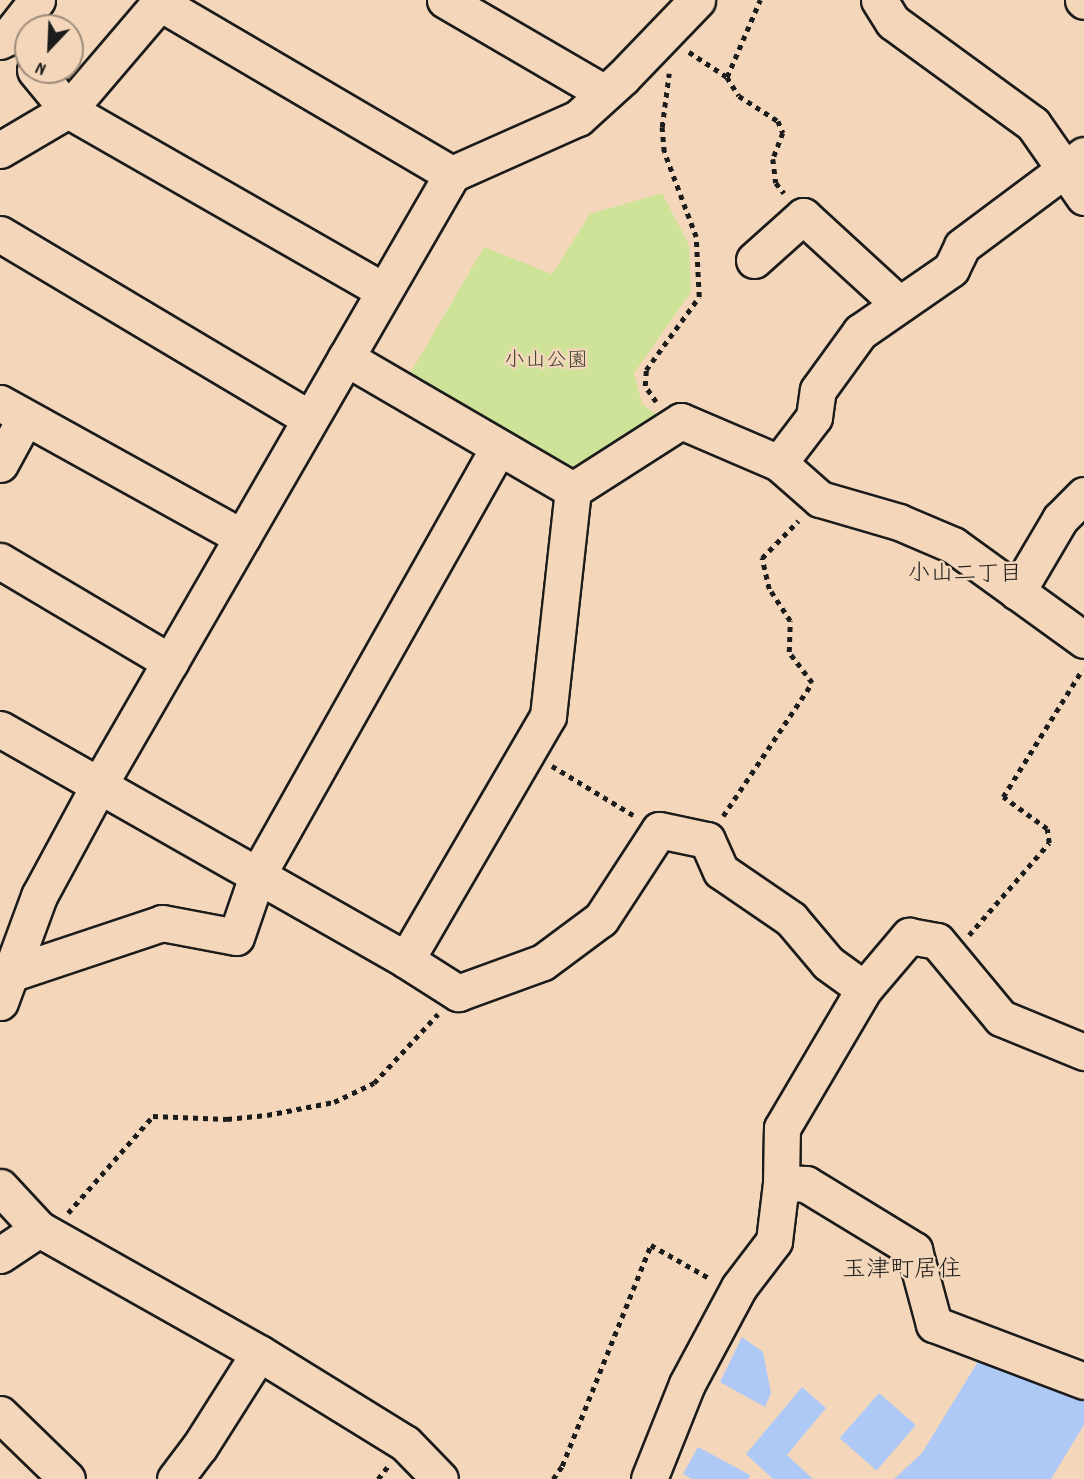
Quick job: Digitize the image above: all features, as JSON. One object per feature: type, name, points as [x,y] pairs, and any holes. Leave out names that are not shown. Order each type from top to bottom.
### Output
[{"type":"street","points":[[12,47],[37,0]]},
{"type":"street","points":[[445,0],[605,93]]},
{"type":"street","points":[[5,988],[39,896],[99,785],[452,174],[578,118],[671,37],[696,0]]},
{"type":"street","points":[[779,463],[814,417],[818,390],[860,332],[951,269],[962,246],[1078,174],[1033,124],[893,22],[879,0]]},
{"type":"street","points":[[0,150],[68,110],[161,1],[452,174]]},
{"type":"street","points":[[47,84],[68,110],[384,291]]},
{"type":"street","points":[[754,260],[803,216],[900,304]]},
{"type":"street","points":[[0,234],[309,418]]},
{"type":"street","points":[[346,358],[573,490]]},
{"type":"street","points":[[0,464],[13,410],[242,537]]},
{"type":"street","points":[[573,490],[681,421],[779,463],[820,499],[899,522],[953,545],[1084,640]]},
{"type":"street","points":[[5,988],[162,923],[236,937],[257,876],[498,448]]},
{"type":"street","points":[[406,960],[548,716],[573,490]]},
{"type":"street","points":[[1017,592],[1059,519],[1084,495]]},
{"type":"street","points":[[0,561],[170,662]]},
{"type":"street","points":[[0,729],[406,960],[458,993],[543,962],[601,919],[659,830],[707,840],[722,871],[791,919],[828,963],[864,989]]},
{"type":"street","points":[[649,1479],[687,1384],[739,1287],[774,1241],[781,1183],[782,1128],[864,989],[909,936],[937,941],[1001,1018],[1084,1052]]},
{"type":"street","points":[[781,1183],[806,1184],[914,1250],[934,1324],[1084,1381]]},
{"type":"street","points":[[0,1187],[44,1231],[259,1353],[405,1443],[440,1479]]},
{"type":"street","points":[[0,1255],[44,1231]]},
{"type":"street","points":[[175,1479],[200,1446],[259,1353]]},
{"type":"street","points":[[0,1414],[67,1479]]},
{"type":"path","points":[[727,77],[760,0]]},
{"type":"path","points":[[681,421],[657,403],[645,386],[646,370],[699,297],[696,237],[664,152],[662,127],[671,37],[727,77],[739,96],[778,121],[783,133],[774,159],[776,183],[803,216]]},
{"type":"path","points":[[707,840],[812,683],[789,652],[790,621],[769,589],[762,558],[820,499]]},
{"type":"path","points":[[950,957],[1049,844],[1047,828],[1003,797],[1084,668]]},
{"type":"path","points":[[527,751],[659,830]]},
{"type":"path","points":[[44,1231],[153,1116],[227,1119],[267,1115],[334,1102],[374,1083],[458,993]]},
{"type":"path","points":[[553,1479],[562,1466],[651,1245],[715,1281],[739,1287]]},
{"type":"green space","name":"小山公園","points":[[662,193],[689,245],[691,292],[634,373],[642,404],[658,415],[657,430],[566,473],[404,384],[484,247],[552,274],[590,214]]},
{"type":"building","points":[[742,1337],[763,1352],[771,1393],[765,1407],[720,1382]]},
{"type":"building","points":[[982,1355],[1084,1391],[1084,1425],[1051,1479],[894,1479],[922,1453]]},
{"type":"building","points":[[802,1387],[826,1408],[787,1455],[813,1479],[773,1479],[746,1454]]},
{"type":"building","points":[[879,1393],[916,1425],[877,1470],[840,1438]]},
{"type":"building","points":[[698,1447],[750,1475],[748,1479],[692,1479],[683,1474]]},
{"type":"district","name":"小山二丁目","points":[[965,576]]},
{"type":"district","name":"玉津町居住","points":[[902,1272]]}]
